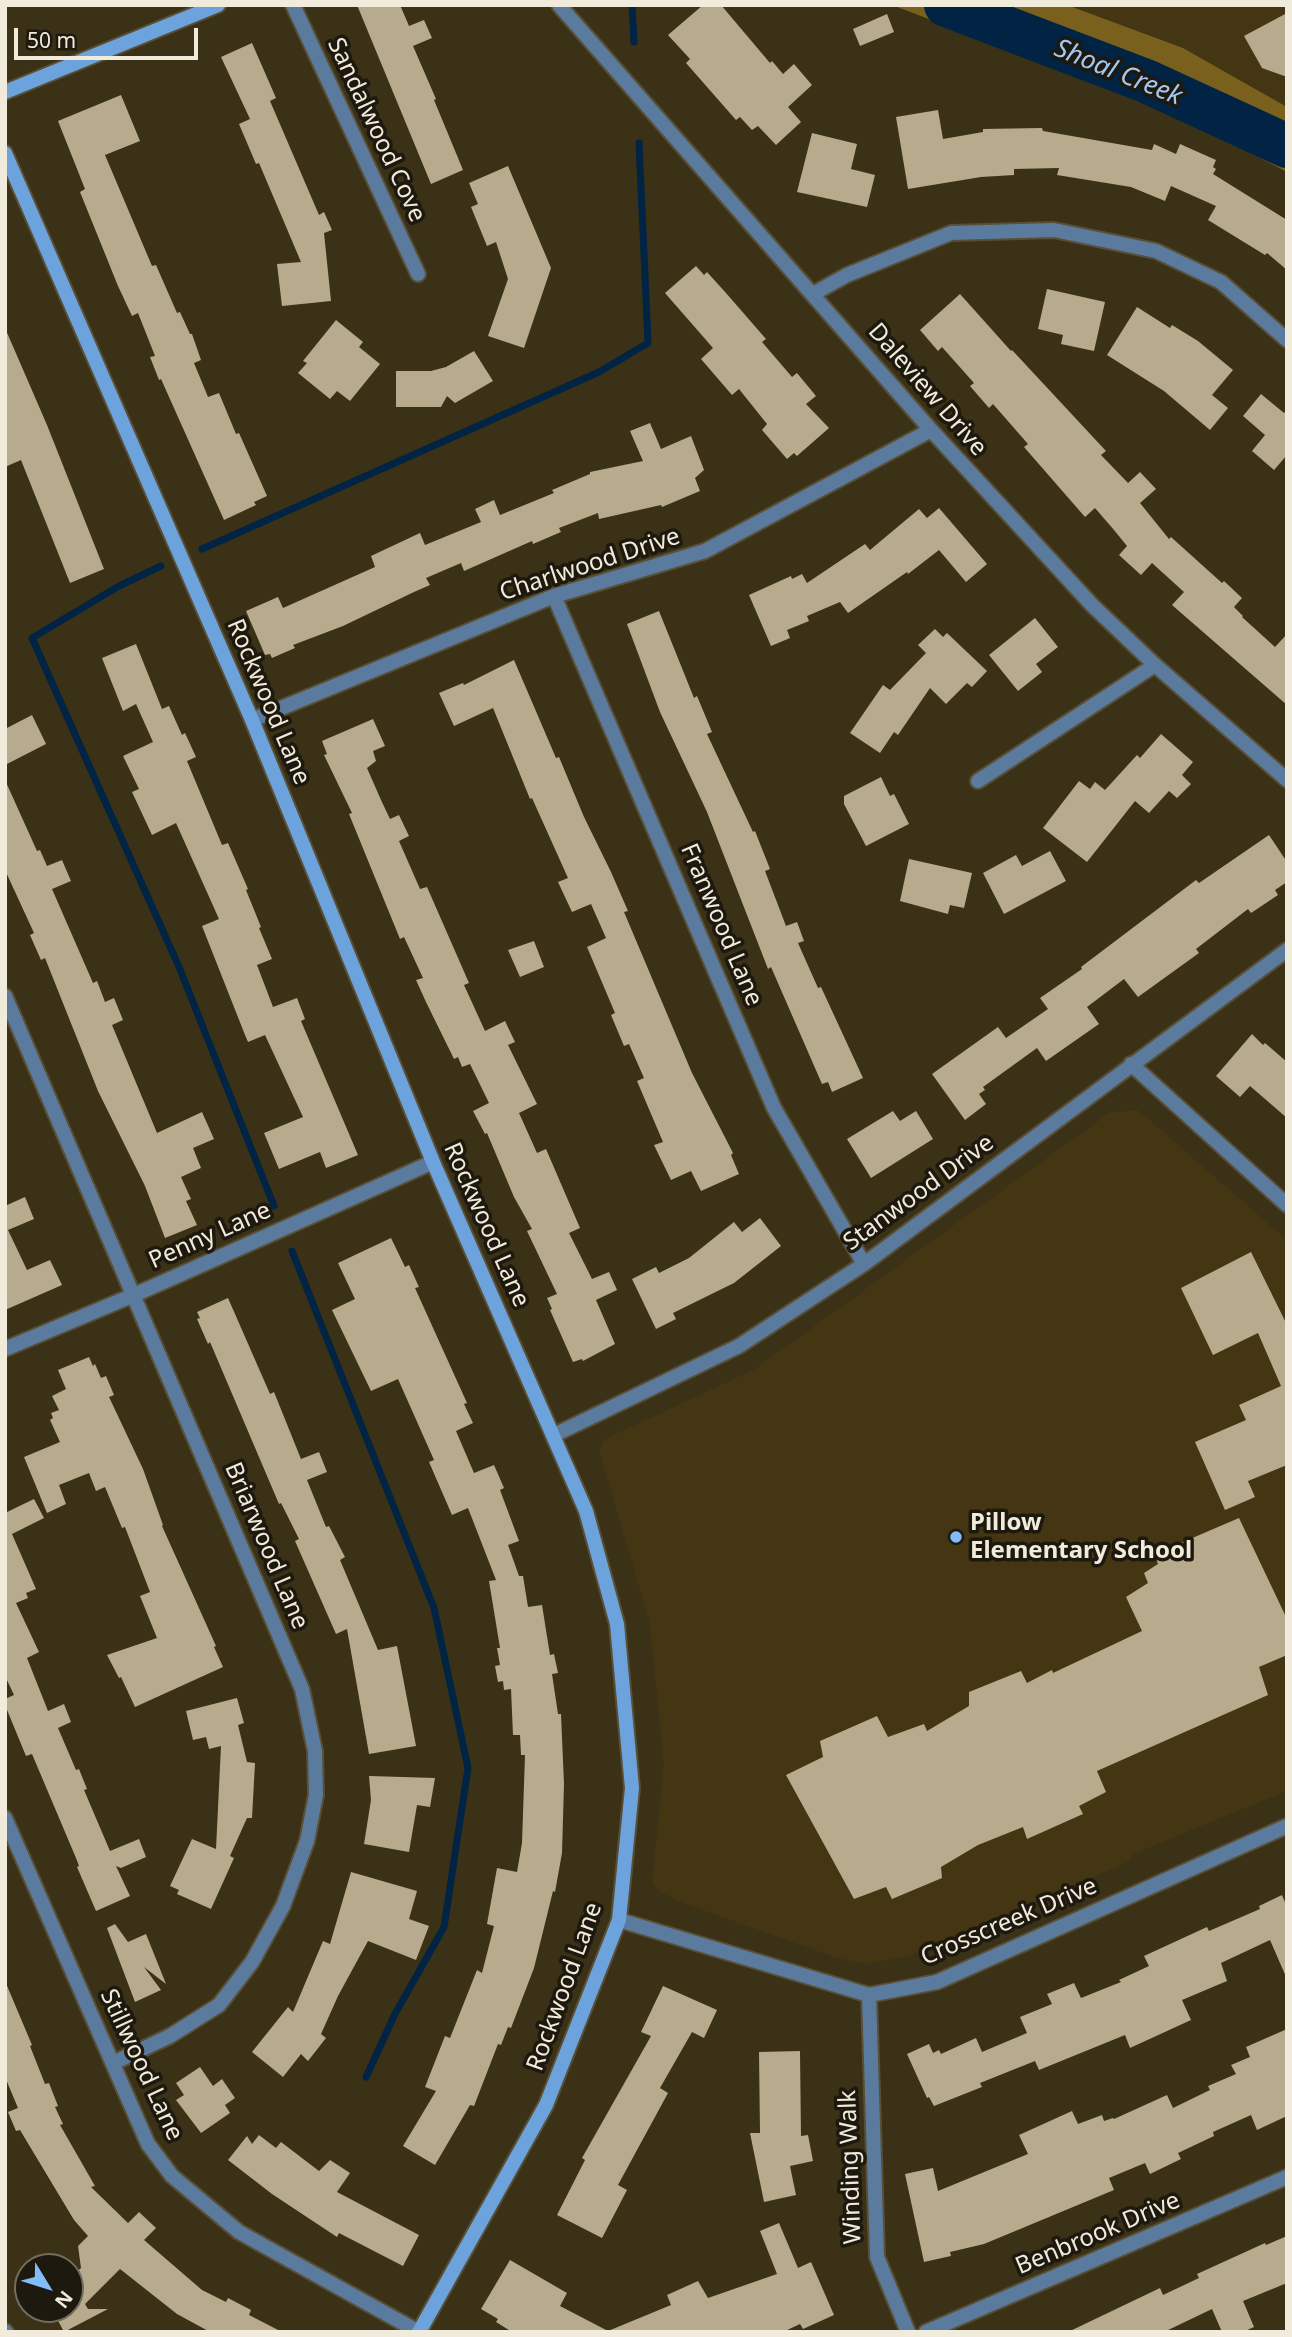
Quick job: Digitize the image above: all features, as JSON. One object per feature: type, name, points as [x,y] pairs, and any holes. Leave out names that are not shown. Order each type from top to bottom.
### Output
[{"type":"street","points":[[5,92],[218,5]]},
{"type":"street","name":"Sandalwood Cove","points":[[293,5],[418,274]]},
{"type":"street","name":"Daleview Drive","points":[[559,5],[931,430],[1092,605],[1287,780]]},
{"type":"street","name":"Rockwood Lane","points":[[5,153],[252,720],[433,1162],[586,1511],[617,1624],[632,1788],[619,1920],[546,2105],[419,2332]]},
{"type":"street","points":[[814,294],[847,275],[951,233],[1054,230],[1156,251],[1221,282],[1287,340]]},
{"type":"street","name":"Charlwood Drive","points":[[252,720],[554,596],[705,551],[931,430]]},
{"type":"street","name":"Franwood Lane","points":[[554,596],[774,1108],[864,1264]]},
{"type":"street","points":[[978,781],[1156,665]]},
{"type":"street","name":"Stanwood Drive","points":[[554,1435],[739,1346],[864,1264],[1287,950]]},
{"type":"street","name":"Briarwood Lane","points":[[5,996],[302,1689],[315,1751],[316,1796],[307,1841],[283,1906],[252,1962],[219,2005],[170,2036],[113,2063]]},
{"type":"street","points":[[1131,1064],[1287,1205]]},
{"type":"street","name":"Penny Lane","points":[[5,1349],[134,1295],[433,1162]]},
{"type":"street","name":"Stillwood Lane","points":[[5,1818],[148,2144],[172,2176],[239,2232],[419,2332]]},
{"type":"street","name":"Crosscreek Drive","points":[[619,1920],[869,1995],[937,1982],[1287,1826]]},
{"type":"street","name":"Winding Walk","points":[[869,1995],[877,2257],[908,2332]]},
{"type":"street","name":"Benbrook Drive","points":[[926,2332],[1287,2177]]},
{"type":"shaded area","points":[[892,5],[1067,5],[1183,48],[1287,107],[1287,172],[1177,114]]},
{"type":"shaded area","points":[[1066,5],[1287,5],[1287,107],[1183,48]]},
{"type":"shaded area","name":"Pillow Elementary School","points":[[1138,1110],[1287,1240],[1287,1791],[1133,1854],[1128,1862],[908,1956],[868,1964],[837,1958],[683,1903],[660,1892],[652,1883],[664,1764],[650,1624],[599,1450],[605,1439],[755,1369],[1109,1113]]},
{"type":"building","points":[[357,5],[400,5],[409,26],[424,20],[432,38],[413,46],[463,170],[431,184]]},
{"type":"building","points":[[703,5],[721,5],[770,63],[772,61],[783,74],[794,64],[812,85],[788,107],[801,122],[776,145],[758,126],[752,130],[740,117],[736,120],[686,63],[690,59],[668,35]]},
{"type":"building","points":[[1287,13],[1287,77],[1262,68],[1244,36]]},
{"type":"building","points":[[887,14],[894,32],[860,46],[853,29]]},
{"type":"building","points":[[252,43],[276,98],[270,101],[319,215],[324,212],[332,230],[324,233],[331,301],[282,306],[277,264],[301,262],[259,163],[256,164],[239,124],[250,119],[221,57]]},
{"type":"building","points":[[121,95],[140,141],[105,155],[152,266],[156,265],[177,313],[180,312],[192,334],[201,360],[194,363],[208,397],[219,393],[267,496],[254,502],[256,505],[224,520],[161,379],[159,380],[150,357],[155,356],[138,313],[132,316],[118,286],[80,192],[85,189],[58,121]]},
{"type":"building","points":[[938,110],[943,139],[983,132],[983,129],[1042,128],[1043,131],[1152,150],[1154,144],[1176,154],[1180,144],[1216,160],[1213,174],[1287,220],[1287,270],[1267,253],[1265,255],[1208,220],[1216,206],[1171,186],[1165,201],[1131,187],[1057,175],[1059,168],[1014,169],[1014,175],[981,177],[908,189],[896,117]]},
{"type":"building","points":[[812,133],[857,144],[851,169],[875,175],[867,207],[797,192]]},
{"type":"building","points":[[508,166],[551,268],[524,348],[488,336],[508,279],[496,242],[487,246],[471,207],[478,204],[469,183]]},
{"type":"building","points":[[696,266],[704,275],[707,272],[766,339],[762,342],[792,377],[797,373],[816,396],[806,404],[829,428],[797,456],[794,453],[787,459],[762,430],[767,424],[739,389],[732,395],[701,359],[713,348],[665,293]]},
{"type":"building","points":[[1047,289],[1105,302],[1094,351],[1061,344],[1063,335],[1038,329]]},
{"type":"building","points":[[960,294],[1106,451],[1101,455],[1128,483],[1140,472],[1156,489],[1140,503],[1169,539],[1171,537],[1242,598],[1234,607],[1242,617],[1275,647],[1287,634],[1287,705],[1172,605],[1184,592],[1152,563],[1141,575],[1119,555],[1127,546],[1095,508],[1085,517],[1024,447],[1028,444],[993,404],[989,408],[970,386],[974,383],[942,347],[938,351],[920,330]]},
{"type":"building","points":[[1137,307],[1170,328],[1172,325],[1198,341],[1233,370],[1212,395],[1228,408],[1210,430],[1164,391],[1107,355]]},
{"type":"building","points":[[336,320],[363,342],[359,347],[380,364],[350,401],[337,391],[330,399],[298,373],[307,363],[303,361]]},
{"type":"building","points":[[5,328],[104,569],[70,583],[21,460],[5,467]]},
{"type":"building","points":[[474,351],[493,381],[455,403],[447,396],[441,407],[396,407],[396,371],[431,371],[446,367]]},
{"type":"building","points":[[1261,394],[1284,413],[1287,409],[1287,455],[1274,470],[1252,451],[1265,435],[1243,416]]},
{"type":"building","points":[[650,423],[661,449],[691,436],[704,470],[695,478],[700,491],[662,507],[661,505],[599,519],[598,513],[559,528],[561,532],[533,544],[532,541],[464,571],[461,563],[426,578],[430,585],[343,626],[293,645],[295,648],[272,658],[270,654],[265,655],[246,611],[278,597],[283,608],[375,567],[371,556],[420,533],[425,545],[481,522],[475,509],[494,500],[500,515],[554,493],[552,490],[590,472],[643,461],[630,431]]},
{"type":"building","points":[[939,508],[987,564],[966,582],[939,550],[848,613],[840,602],[807,616],[809,621],[787,630],[790,638],[771,646],[749,595],[791,576],[792,579],[802,574],[807,583],[865,544],[870,550],[919,509],[927,518]]},
{"type":"building","points":[[659,611],[694,698],[697,696],[712,732],[707,734],[753,832],[755,831],[770,869],[765,871],[786,926],[797,922],[804,941],[798,943],[863,1078],[832,1092],[828,1082],[822,1084],[771,967],[768,969],[707,812],[660,712],[627,624]]},
{"type":"building","points":[[1035,618],[1058,647],[1036,664],[1042,672],[1018,691],[989,655]]},
{"type":"building","points":[[935,629],[943,637],[947,633],[987,671],[972,687],[967,683],[946,704],[930,688],[898,735],[894,732],[880,753],[850,733],[883,685],[890,690],[926,653],[918,645]]},
{"type":"building","points":[[136,644],[162,709],[169,706],[196,757],[187,761],[222,845],[228,843],[248,889],[246,890],[261,927],[259,928],[272,959],[257,965],[273,1007],[297,998],[305,1019],[301,1021],[358,1155],[326,1168],[320,1152],[279,1169],[264,1133],[303,1117],[265,1035],[248,1042],[202,926],[219,919],[176,823],[152,835],[132,792],[139,789],[123,756],[153,742],[136,704],[123,711],[102,658]]},
{"type":"building","points":[[514,660],[556,758],[559,757],[628,911],[624,912],[692,1073],[733,1153],[731,1155],[739,1174],[701,1191],[691,1171],[671,1180],[654,1145],[663,1142],[637,1081],[644,1078],[629,1044],[624,1046],[611,1015],[615,1013],[587,947],[606,938],[591,904],[572,912],[558,882],[568,878],[532,798],[530,799],[493,708],[454,726],[439,693],[463,683],[464,685]]},
{"type":"building","points":[[32,715],[46,744],[5,765],[5,729]]},
{"type":"building","points":[[373,719],[385,746],[373,751],[376,761],[367,768],[390,819],[399,815],[409,836],[399,841],[420,889],[427,887],[469,983],[464,985],[485,1031],[505,1021],[515,1042],[508,1045],[537,1104],[519,1113],[537,1153],[546,1149],[580,1228],[569,1233],[592,1279],[609,1272],[617,1290],[596,1300],[615,1344],[583,1361],[573,1362],[550,1310],[552,1309],[547,1298],[557,1294],[527,1231],[532,1229],[514,1197],[487,1133],[485,1134],[473,1111],[489,1103],[470,1064],[462,1067],[458,1057],[454,1059],[426,1002],[416,980],[423,978],[404,937],[400,939],[349,814],[352,813],[324,755],[327,754],[322,741]]},
{"type":"building","points":[[1161,734],[1193,762],[1182,775],[1191,784],[1177,798],[1169,791],[1149,813],[1135,801],[1087,862],[1043,828],[1079,781],[1090,789],[1095,782],[1105,790],[1137,755],[1140,758]]},
{"type":"building","points":[[881,777],[890,796],[894,794],[909,824],[866,846],[844,804],[844,796]]},
{"type":"building","points":[[5,780],[37,851],[40,850],[47,866],[62,860],[71,881],[52,889],[93,983],[97,981],[105,1002],[114,998],[123,1020],[112,1025],[157,1133],[202,1112],[214,1139],[193,1148],[201,1168],[181,1177],[191,1199],[186,1201],[197,1225],[165,1238],[145,1186],[98,1091],[45,958],[41,960],[30,935],[34,933],[5,870]]},
{"type":"building","points":[[1269,835],[1287,862],[1287,882],[1275,890],[1278,895],[1251,913],[1248,909],[1196,949],[1199,953],[1138,997],[1124,979],[1087,1007],[1099,1024],[1046,1061],[1037,1048],[983,1087],[985,1090],[979,1094],[986,1104],[965,1120],[932,1074],[998,1027],[1006,1038],[1048,1009],[1040,998],[1082,969],[1081,967],[1196,880],[1199,883]]},
{"type":"building","points":[[1050,851],[1066,881],[1004,914],[983,873],[1016,855],[1022,866]]},
{"type":"building","points":[[909,859],[972,873],[964,908],[950,905],[948,914],[900,901]]},
{"type":"building","points":[[534,941],[544,967],[520,977],[508,950]]},
{"type":"building","points":[[1252,1034],[1287,1062],[1287,1118],[1250,1086],[1240,1097],[1216,1076]]},
{"type":"building","points":[[893,1111],[900,1121],[916,1111],[933,1139],[871,1178],[847,1139]]},
{"type":"building","points":[[25,1197],[34,1219],[8,1230],[27,1270],[50,1260],[62,1285],[5,1310],[5,1206]]},
{"type":"building","points":[[760,1218],[781,1246],[734,1283],[673,1313],[676,1319],[656,1329],[632,1279],[656,1267],[659,1273],[689,1258],[734,1222],[742,1232]]},
{"type":"building","points":[[391,1238],[405,1267],[409,1265],[419,1287],[415,1288],[467,1403],[464,1404],[473,1423],[456,1431],[474,1473],[494,1465],[504,1488],[500,1490],[519,1541],[508,1545],[519,1576],[523,1576],[528,1607],[542,1605],[550,1655],[554,1654],[558,1673],[552,1674],[558,1714],[561,1714],[564,1784],[562,1853],[555,1892],[553,1891],[534,1968],[511,2028],[508,2027],[501,2045],[498,2044],[474,2106],[470,2105],[435,2165],[403,2146],[436,2091],[425,2087],[445,2036],[450,2038],[477,1970],[482,1973],[494,1926],[487,1924],[497,1868],[517,1872],[522,1843],[525,1755],[521,1755],[520,1735],[513,1735],[511,1689],[504,1690],[503,1681],[498,1682],[495,1666],[500,1665],[497,1648],[500,1648],[489,1581],[496,1580],[468,1508],[452,1515],[429,1462],[434,1460],[398,1379],[371,1391],[332,1310],[355,1299],[338,1263]]},
{"type":"building","points":[[1251,1252],[1287,1325],[1287,1465],[1248,1481],[1255,1497],[1225,1510],[1195,1442],[1246,1420],[1239,1405],[1281,1386],[1258,1333],[1213,1355],[1181,1288]]},
{"type":"building","points":[[228,1298],[270,1394],[274,1392],[301,1459],[319,1452],[327,1472],[307,1480],[326,1527],[329,1526],[345,1557],[340,1560],[378,1650],[397,1646],[416,1746],[369,1754],[347,1629],[336,1634],[295,1541],[299,1539],[281,1503],[279,1504],[210,1342],[208,1344],[197,1319],[200,1318],[197,1312]]},
{"type":"building","points":[[89,1357],[101,1378],[106,1376],[114,1395],[109,1397],[143,1469],[162,1526],[223,1667],[135,1707],[107,1655],[157,1638],[140,1596],[150,1592],[125,1527],[122,1528],[105,1487],[96,1491],[89,1473],[59,1485],[66,1504],[47,1513],[24,1457],[60,1442],[50,1420],[53,1418],[51,1413],[59,1410],[52,1396],[66,1389],[58,1370]]},
{"type":"building","points":[[34,1499],[44,1518],[12,1534],[36,1589],[26,1593],[28,1598],[16,1603],[39,1652],[27,1658],[48,1711],[64,1704],[71,1722],[58,1728],[76,1770],[79,1769],[87,1789],[84,1790],[110,1851],[139,1839],[146,1857],[121,1868],[116,1866],[130,1896],[96,1911],[32,1754],[26,1756],[5,1705],[5,1699],[14,1695],[5,1676],[5,1513]]},
{"type":"building","points":[[1239,1518],[1287,1619],[1287,1655],[1259,1667],[1268,1695],[1097,1771],[1106,1792],[1079,1806],[1083,1814],[1027,1839],[1023,1827],[978,1845],[941,1867],[942,1878],[892,1899],[886,1887],[854,1899],[786,1775],[823,1757],[820,1741],[877,1716],[888,1737],[924,1724],[927,1731],[969,1706],[969,1692],[1021,1671],[1027,1683],[1142,1631],[1126,1597],[1148,1583],[1144,1573],[1158,1564],[1155,1554]]},
{"type":"building","points":[[237,1698],[244,1723],[238,1725],[247,1762],[255,1763],[252,1818],[247,1818],[230,1856],[234,1858],[211,1909],[177,1894],[179,1890],[170,1886],[192,1839],[216,1849],[221,1746],[209,1749],[206,1737],[193,1740],[186,1711]]},
{"type":"building","points":[[369,1776],[435,1778],[430,1807],[417,1805],[409,1852],[364,1844],[371,1800]]},
{"type":"building","points":[[351,1872],[417,1891],[409,1919],[429,1926],[416,1960],[368,1941],[321,2034],[326,2038],[308,2061],[301,2054],[283,2077],[252,2052],[288,2007],[293,2012],[323,1941],[330,1944]]},
{"type":"building","points":[[1282,1895],[1287,1907],[1287,1979],[1270,1940],[1221,1963],[1227,1981],[1182,2000],[1191,2020],[1130,2048],[1125,2035],[1039,2070],[1035,2061],[980,2083],[982,2087],[934,2106],[929,2097],[927,2098],[907,2054],[929,2044],[933,2053],[939,2050],[941,2054],[976,2038],[982,2052],[1027,2033],[1020,2017],[1052,2004],[1047,1994],[1074,1983],[1081,1998],[1121,1982],[1119,1980],[1149,1966],[1144,1956],[1207,1927],[1209,1931],[1260,1909],[1259,1906]]},
{"type":"building","points":[[115,1924],[128,1942],[146,1934],[166,1984],[144,1967],[161,1990],[135,2002],[107,1928]]},
{"type":"building","points":[[5,1981],[45,2084],[49,2083],[58,2106],[55,2107],[63,2124],[60,2125],[95,2186],[91,2187],[128,2223],[139,2212],[156,2228],[144,2240],[202,2290],[226,2302],[228,2298],[251,2310],[249,2315],[282,2332],[210,2332],[177,2314],[120,2269],[85,2304],[88,2309],[108,2309],[84,2322],[84,2253],[79,2253],[78,2246],[88,2236],[74,2220],[20,2130],[16,2131],[8,2112],[18,2108],[5,2077]]},
{"type":"building","points":[[663,1986],[717,2010],[704,2038],[692,2032],[660,2088],[668,2093],[618,2185],[627,2190],[602,2238],[557,2215],[585,2160],[582,2158],[651,2036],[641,2032]]},
{"type":"building","points":[[1287,2029],[1287,2116],[1257,2130],[1251,2115],[1213,2132],[1214,2136],[1178,2153],[1181,2159],[1150,2174],[1145,2163],[1109,2178],[1114,2190],[984,2244],[950,2252],[951,2256],[924,2262],[905,2174],[933,2168],[938,2191],[1028,2154],[1019,2135],[1072,2111],[1078,2124],[1102,2115],[1104,2121],[1167,2095],[1173,2108],[1210,2090],[1208,2086],[1236,2074],[1231,2065],[1250,2057],[1246,2047]]},
{"type":"building","points":[[800,2051],[801,2136],[808,2135],[813,2161],[790,2166],[796,2195],[764,2202],[750,2133],[760,2133],[759,2052]]},
{"type":"building","points":[[200,2067],[213,2086],[222,2079],[235,2098],[225,2105],[230,2113],[201,2133],[176,2100],[184,2095],[176,2083]]},
{"type":"building","points":[[259,2135],[276,2148],[281,2142],[319,2171],[330,2160],[350,2173],[337,2192],[419,2235],[403,2266],[339,2233],[337,2237],[272,2194],[228,2160],[247,2136],[252,2144]]},
{"type":"building","points":[[779,2223],[798,2268],[811,2262],[834,2315],[803,2329],[800,2324],[783,2332],[512,2332],[481,2309],[510,2260],[567,2293],[560,2306],[608,2331],[671,2305],[667,2295],[698,2281],[708,2298],[777,2274],[760,2231]]},
{"type":"building","points":[[1287,2236],[1287,2283],[1243,2301],[1254,2327],[1243,2332],[1222,2332],[1212,2309],[1164,2332],[1068,2332],[1160,2288],[1163,2295],[1199,2278],[1197,2274],[1265,2243],[1266,2245]]},
{"type":"building","points":[[59,2323],[81,2323],[64,2332]]},
{"type":"waterway","points":[[632,5],[634,42]]},
{"type":"waterway","name":"Shoal Creek","points":[[946,5],[1146,81],[1287,146]]},
{"type":"waterway","points":[[202,549],[599,372],[648,343],[639,143]]},
{"type":"waterway","points":[[161,566],[119,586],[32,638],[179,967],[274,1206]]},
{"type":"waterway","points":[[292,1251],[434,1608],[468,1768],[444,1927],[395,2014],[366,2077]]},
{"type":"place","name":"Pillow Elementary School","points":[[956,1537]]}]
